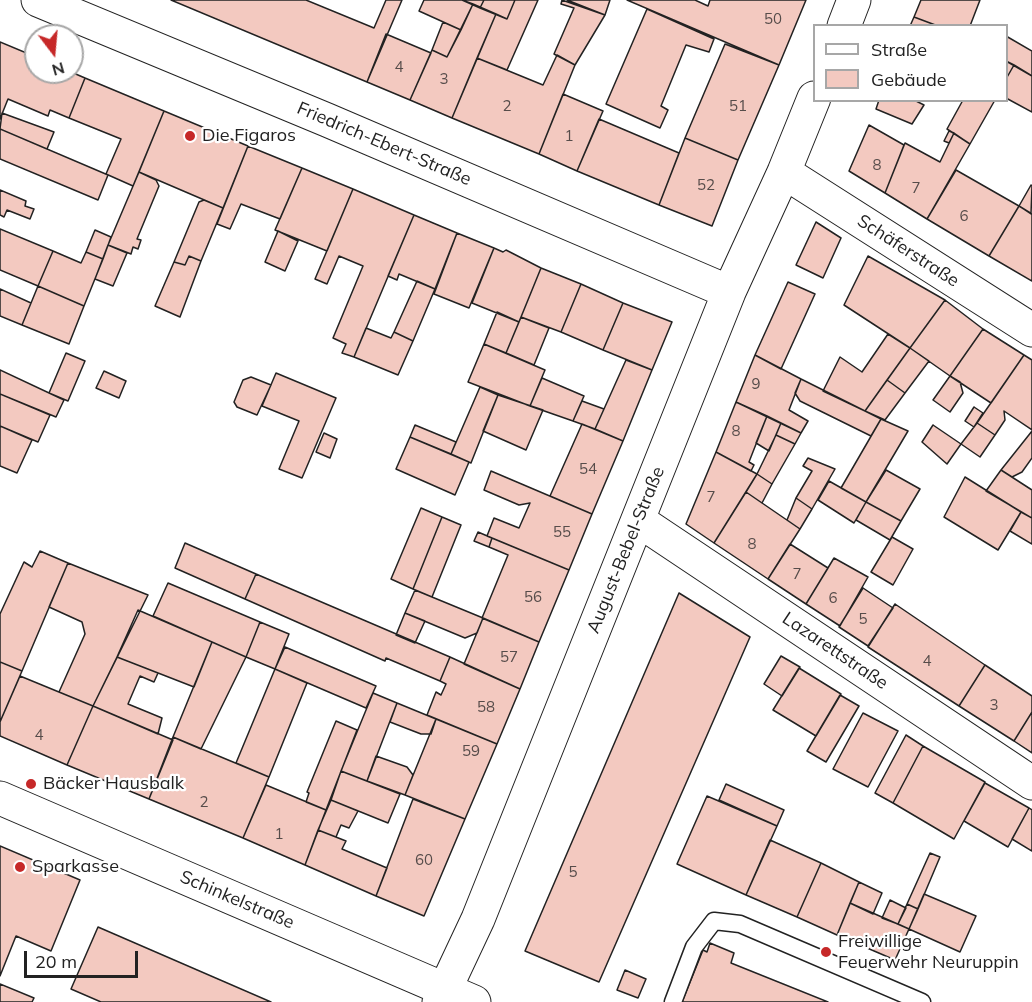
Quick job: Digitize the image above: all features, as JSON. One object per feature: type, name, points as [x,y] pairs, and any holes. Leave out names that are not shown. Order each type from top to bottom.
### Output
[{"type":"street","name":"Friedrich-Ebert-Straße","points":[[38,0],[316,115],[729,292]]},
{"type":"street","points":[[845,24],[854,0]]},
{"type":"street","name":"August-Bebel-Straße","points":[[453,998],[478,919],[729,292],[784,172],[813,100]]},
{"type":"street","name":"Schäferstraße","points":[[784,172],[1032,330]]},
{"type":"street","name":"Lazarettstraße","points":[[638,520],[1032,783]]},
{"type":"street","name":"Schinkelstraße","points":[[0,798],[453,998]]},
{"type":"lane","points":[[673,1002],[694,947],[714,921],[740,924],[922,1002]]},
{"type":"building","points":[[171,0],[306,0],[374,28],[386,0],[402,0],[367,82]]},
{"type":"building","points":[[424,0],[462,0],[473,4],[461,30],[419,11]]},
{"type":"building","points":[[462,0],[484,0],[480,8]]},
{"type":"building","points":[[484,0],[515,0],[507,19],[480,8]]},
{"type":"building","points":[[515,0],[538,0],[507,70],[477,58],[496,14],[507,19]]},
{"type":"building","points":[[562,0],[605,15],[575,65],[554,54],[574,8],[561,4]]},
{"type":"building","points":[[567,0],[610,0],[605,15]]},
{"type":"building","points":[[627,0],[695,0],[708,6],[710,0],[806,0],[779,65]]},
{"type":"building","points":[[921,0],[980,0],[971,24],[933,24],[914,17]]},
{"type":"building","points":[[473,4],[496,14],[452,118],[410,100],[432,50],[447,57]]},
{"type":"building","points":[[647,9],[714,39],[709,52],[686,45],[661,106],[668,110],[660,128],[606,104]]},
{"type":"building","points":[[914,17],[933,24],[911,24]]},
{"type":"building","points":[[443,22],[461,30],[447,57],[432,50]]},
{"type":"building","points":[[386,34],[431,53],[410,100],[367,82]]},
{"type":"building","points":[[1008,37],[1032,51],[1032,76],[1008,62]]},
{"type":"building","points":[[0,42],[24,52],[24,84],[83,84],[69,118],[50,110],[48,116],[8,99],[0,119]]},
{"type":"building","points":[[725,44],[779,65],[738,160],[685,138]]},
{"type":"building","points":[[557,55],[575,65],[539,154],[452,118],[477,58],[543,85]]},
{"type":"building","points":[[1008,62],[1014,65],[1008,76]]},
{"type":"building","points":[[1014,65],[1032,76],[1032,112],[1008,99],[1008,76]]},
{"type":"building","points":[[85,78],[164,111],[133,186],[106,174],[121,139],[69,118]]},
{"type":"building","points":[[563,94],[603,111],[577,171],[539,154]]},
{"type":"building","points":[[878,102],[918,102],[924,105],[912,124],[876,109]]},
{"type":"building","points":[[962,102],[994,102],[970,144],[947,129]]},
{"type":"building","points":[[164,111],[248,146],[223,208],[139,172]]},
{"type":"building","points":[[2,113],[54,132],[47,149],[0,129]]},
{"type":"building","points":[[599,119],[679,153],[659,205],[577,171]]},
{"type":"building","points":[[869,125],[904,145],[885,193],[849,171]]},
{"type":"building","points":[[0,129],[108,175],[98,200],[0,159]]},
{"type":"building","points":[[949,131],[954,133],[949,143],[944,141]]},
{"type":"building","points":[[954,133],[970,144],[927,219],[885,193],[905,143],[940,162]]},
{"type":"building","points":[[685,138],[738,160],[712,226],[659,205]]},
{"type":"building","points":[[248,146],[302,168],[280,219],[241,204],[230,229],[217,224]]},
{"type":"building","points":[[302,168],[353,189],[327,251],[275,230]]},
{"type":"building","points":[[956,170],[1019,206],[989,256],[927,219]]},
{"type":"building","points":[[139,172],[156,180],[159,186],[137,239],[141,240],[138,249],[133,247],[131,254],[108,245]]},
{"type":"building","points":[[1032,186],[1031,214],[1019,206]]},
{"type":"building","points":[[353,189],[414,215],[354,357],[342,353],[346,344],[333,338],[363,266],[339,256],[327,284],[315,279]]},
{"type":"building","points":[[0,190],[26,201],[25,206],[34,209],[30,219],[7,210],[4,217],[0,215]]},
{"type":"building","points":[[204,200],[223,208],[201,261],[189,256],[185,265],[174,262],[199,202]]},
{"type":"building","points":[[1019,206],[1032,214],[1032,281],[989,256]]},
{"type":"building","points":[[414,215],[457,233],[435,289],[399,274],[397,280],[388,276]]},
{"type":"building","points":[[816,222],[841,238],[823,278],[796,265]]},
{"type":"building","points":[[0,229],[53,251],[38,286],[0,270]]},
{"type":"building","points":[[95,230],[111,237],[103,259],[86,252]]},
{"type":"building","points":[[278,231],[298,241],[285,271],[265,262]]},
{"type":"building","points":[[457,233],[494,248],[469,308],[434,294]]},
{"type":"building","points":[[108,245],[127,253],[113,286],[95,279]]},
{"type":"building","points":[[494,248],[503,252],[506,250],[541,268],[519,322],[472,303]]},
{"type":"building","points":[[53,251],[81,263],[86,252],[103,259],[84,306],[38,286]]},
{"type":"building","points":[[189,256],[201,261],[180,317],[155,306],[174,262],[185,265]]},
{"type":"building","points":[[868,256],[945,300],[910,348],[844,305]]},
{"type":"building","points":[[541,268],[581,284],[561,332],[521,317]]},
{"type":"building","points":[[417,281],[435,289],[413,341],[394,332]]},
{"type":"building","points":[[788,282],[815,294],[781,369],[755,355]]},
{"type":"building","points":[[581,284],[623,303],[603,350],[561,332]]},
{"type":"building","points":[[38,286],[84,306],[69,344],[22,325]]},
{"type":"building","points":[[0,289],[31,303],[22,325],[0,316]]},
{"type":"building","points":[[945,300],[983,329],[950,376],[910,348]]},
{"type":"building","points":[[623,303],[672,322],[652,370],[603,350]]},
{"type":"building","points":[[497,312],[519,322],[506,353],[484,344]]},
{"type":"building","points":[[521,317],[549,328],[534,365],[506,353]]},
{"type":"building","points":[[366,328],[391,338],[394,332],[413,341],[398,375],[354,357]]},
{"type":"building","points":[[983,329],[1024,355],[991,403],[950,376]]},
{"type":"building","points":[[888,334],[910,348],[865,411],[823,391],[840,357],[862,372]]},
{"type":"building","points":[[484,344],[545,370],[530,406],[468,382]]},
{"type":"building","points":[[910,348],[929,361],[905,393],[887,380]]},
{"type":"building","points":[[66,353],[85,361],[68,401],[49,393]]},
{"type":"building","points":[[755,355],[801,379],[789,410],[808,421],[801,433],[736,402]]},
{"type":"building","points":[[1024,355],[1032,360],[1032,430],[1004,411],[1005,420],[995,435],[977,423]]},
{"type":"building","points":[[626,360],[652,370],[623,441],[595,429]]},
{"type":"building","points":[[0,370],[64,400],[56,417],[0,394]]},
{"type":"building","points":[[104,371],[126,381],[119,398],[96,388]]},
{"type":"building","points":[[276,373],[336,398],[302,478],[279,469],[299,421],[262,406]]},
{"type":"building","points":[[950,376],[960,382],[963,393],[950,412],[933,400]]},
{"type":"building","points":[[251,377],[271,385],[257,415],[237,407],[234,402],[243,380]]},
{"type":"building","points":[[542,378],[584,396],[573,421],[530,406]]},
{"type":"building","points":[[801,379],[881,419],[871,436],[800,401],[795,393]]},
{"type":"building","points":[[887,380],[905,393],[885,420],[865,411]]},
{"type":"building","points":[[480,387],[498,395],[471,463],[451,454]]},
{"type":"building","points":[[0,394],[50,415],[38,442],[0,426]]},
{"type":"building","points":[[498,395],[543,410],[526,450],[483,431]]},
{"type":"building","points":[[582,401],[604,409],[595,429],[573,421]]},
{"type":"building","points":[[736,402],[767,416],[749,462],[754,465],[751,471],[716,452]]},
{"type":"building","points":[[974,407],[983,413],[974,427],[965,421]]},
{"type":"building","points":[[767,416],[781,423],[769,451],[756,443]]},
{"type":"building","points":[[881,419],[908,431],[866,502],[841,488]]},
{"type":"building","points":[[781,423],[801,433],[795,444],[776,435]]},
{"type":"building","points":[[977,423],[995,435],[980,457],[961,444]]},
{"type":"building","points":[[582,424],[623,441],[592,514],[550,496]]},
{"type":"building","points":[[415,425],[456,442],[451,454],[410,437]]},
{"type":"building","points":[[933,425],[961,444],[947,464],[922,442]]},
{"type":"building","points":[[0,426],[32,440],[17,473],[0,466]]},
{"type":"building","points":[[1032,431],[1032,458],[1022,472],[1012,477],[1001,470]]},
{"type":"building","points":[[324,433],[337,439],[330,458],[316,452]]},
{"type":"building","points":[[776,435],[795,444],[772,484],[757,474]]},
{"type":"building","points":[[410,437],[469,462],[455,495],[396,469]]},
{"type":"building","points":[[716,452],[757,474],[714,543],[686,524]]},
{"type":"building","points":[[808,458],[835,469],[812,509],[796,498],[812,471],[803,466]]},
{"type":"building","points":[[886,470],[920,489],[901,521],[866,502]]},
{"type":"building","points":[[1001,470],[1032,490],[1032,518],[986,491]]},
{"type":"building","points":[[491,471],[592,514],[569,570],[487,536],[494,518],[519,528],[530,503],[519,505],[484,490]]},
{"type":"building","points":[[757,474],[772,484],[762,503],[746,492]]},
{"type":"building","points":[[965,477],[1021,512],[998,550],[944,517]]},
{"type":"building","points":[[829,481],[866,502],[854,523],[818,500]]},
{"type":"building","points":[[746,492],[800,529],[768,579],[714,543]]},
{"type":"building","points":[[796,498],[812,509],[800,529],[787,520]]},
{"type":"building","points":[[866,502],[901,521],[890,540],[856,520]]},
{"type":"building","points":[[421,508],[442,517],[413,589],[391,579]]},
{"type":"building","points":[[1021,512],[1032,518],[1032,544],[1010,531]]},
{"type":"building","points":[[442,517],[461,525],[432,597],[413,589]]},
{"type":"building","points":[[478,532],[492,538],[489,547],[474,541]]},
{"type":"building","points":[[892,537],[913,549],[893,585],[871,572]]},
{"type":"building","points":[[492,538],[569,570],[539,642],[482,618],[508,555],[489,547]]},
{"type":"building","points":[[185,543],[256,574],[245,599],[175,568]]},
{"type":"building","points":[[790,544],[828,568],[806,604],[768,579]]},
{"type":"building","points":[[40,551],[68,563],[22,671],[0,662],[0,614],[24,562],[32,567]]},
{"type":"building","points":[[834,558],[868,577],[840,626],[806,604]]},
{"type":"building","points":[[68,563],[148,595],[93,706],[59,692],[85,634],[82,622],[49,607]]},
{"type":"building","points":[[256,574],[450,657],[440,681],[386,658],[385,661],[245,599]]},
{"type":"building","points":[[168,583],[260,622],[246,657],[153,616]]},
{"type":"building","points":[[863,588],[893,608],[868,646],[839,627]]},
{"type":"building","points":[[415,590],[483,618],[477,633],[465,638],[405,613]]},
{"type":"building","points":[[679,593],[750,637],[599,982],[525,951]]},
{"type":"building","points":[[895,604],[985,665],[959,706],[868,647]]},
{"type":"building","points":[[138,610],[212,642],[194,687],[117,657]]},
{"type":"building","points":[[405,613],[425,621],[415,643],[396,635]]},
{"type":"building","points":[[483,618],[539,642],[520,689],[464,664]]},
{"type":"building","points":[[260,622],[289,634],[275,669],[246,657]]},
{"type":"building","points":[[212,642],[246,657],[201,749],[173,737]]},
{"type":"building","points":[[285,647],[376,686],[366,708],[275,669]]},
{"type":"building","points":[[781,656],[800,667],[782,696],[764,684]]},
{"type":"building","points":[[117,657],[158,673],[154,682],[140,676],[128,704],[162,718],[158,734],[93,706]]},
{"type":"building","points":[[450,657],[520,689],[497,744],[427,715],[436,692],[441,695],[446,684],[440,681]]},
{"type":"building","points":[[0,662],[22,671],[0,722]]},
{"type":"building","points":[[985,665],[1032,696],[1032,712],[1014,741],[959,706]]},
{"type":"building","points":[[799,668],[841,694],[816,736],[773,710]]},
{"type":"building","points":[[275,669],[307,683],[269,777],[236,763]]},
{"type":"building","points":[[20,676],[93,706],[67,765],[0,736],[0,722]]},
{"type":"building","points":[[373,693],[397,703],[367,781],[341,771]]},
{"type":"building","points":[[840,695],[859,706],[826,762],[807,751]]},
{"type":"building","points":[[397,703],[436,719],[431,734],[421,734],[390,722]]},
{"type":"building","points":[[93,706],[173,740],[149,799],[67,765]]},
{"type":"building","points":[[1032,712],[1032,753],[1014,741]]},
{"type":"building","points":[[863,713],[898,731],[868,787],[833,769]]},
{"type":"building","points":[[436,719],[497,744],[465,819],[405,795]]},
{"type":"building","points":[[336,721],[357,730],[326,810],[306,802],[309,793],[307,792]]},
{"type":"building","points":[[906,735],[923,746],[893,803],[875,793]]},
{"type":"building","points":[[173,737],[269,777],[243,838],[149,799]]},
{"type":"building","points":[[923,746],[985,782],[954,839],[893,803]]},
{"type":"building","points":[[376,756],[407,767],[413,775],[405,795],[367,781]]},
{"type":"building","points":[[341,771],[400,794],[388,823],[331,800]]},
{"type":"building","points":[[985,783],[1029,808],[1008,847],[964,821]]},
{"type":"building","points":[[726,784],[784,810],[777,826],[719,800]]},
{"type":"building","points":[[266,785],[326,810],[305,865],[243,838]]},
{"type":"building","points":[[707,796],[777,826],[746,895],[677,864]]},
{"type":"building","points":[[413,799],[465,819],[424,916],[376,896]]},
{"type":"building","points":[[331,800],[358,811],[349,828],[341,825],[336,837],[318,830]]},
{"type":"building","points":[[1029,808],[1032,810],[1032,851],[1012,839]]},
{"type":"building","points":[[318,830],[346,841],[342,849],[387,868],[376,896],[305,865]]},
{"type":"building","points":[[770,840],[821,863],[797,917],[746,895]]},
{"type":"building","points":[[0,846],[80,880],[51,951],[16,936],[0,976]]},
{"type":"building","points":[[930,853],[940,857],[918,909],[907,904]]},
{"type":"building","points":[[821,863],[859,882],[837,935],[797,917]]},
{"type":"building","points":[[859,882],[882,893],[873,914],[850,903]]},
{"type":"building","points":[[924,894],[976,916],[960,952],[909,929]]},
{"type":"building","points":[[890,900],[906,908],[898,924],[882,918]]},
{"type":"building","points":[[850,903],[909,929],[895,960],[837,935]]},
{"type":"building","points":[[907,904],[918,909],[909,929],[898,924]]},
{"type":"building","points":[[98,927],[271,1002],[101,1002],[71,989]]},
{"type":"building","points":[[710,943],[734,953],[731,963],[828,1002],[682,1002],[703,950],[707,952]]},
{"type":"building","points":[[625,970],[646,979],[638,998],[617,990]]},
{"type":"building","points":[[0,984],[34,998],[32,1002],[0,1002]]},
{"type":"place","name":"Die Figaros","points":[[190,136]]},
{"type":"place","name":"Bäcker Hausbalk","points":[[31,784]]},
{"type":"place","name":"Sparkasse","points":[[20,867]]},
{"type":"place","name":"Freiwillige Feuerwehr Neuruppin","points":[[826,952]]}]
